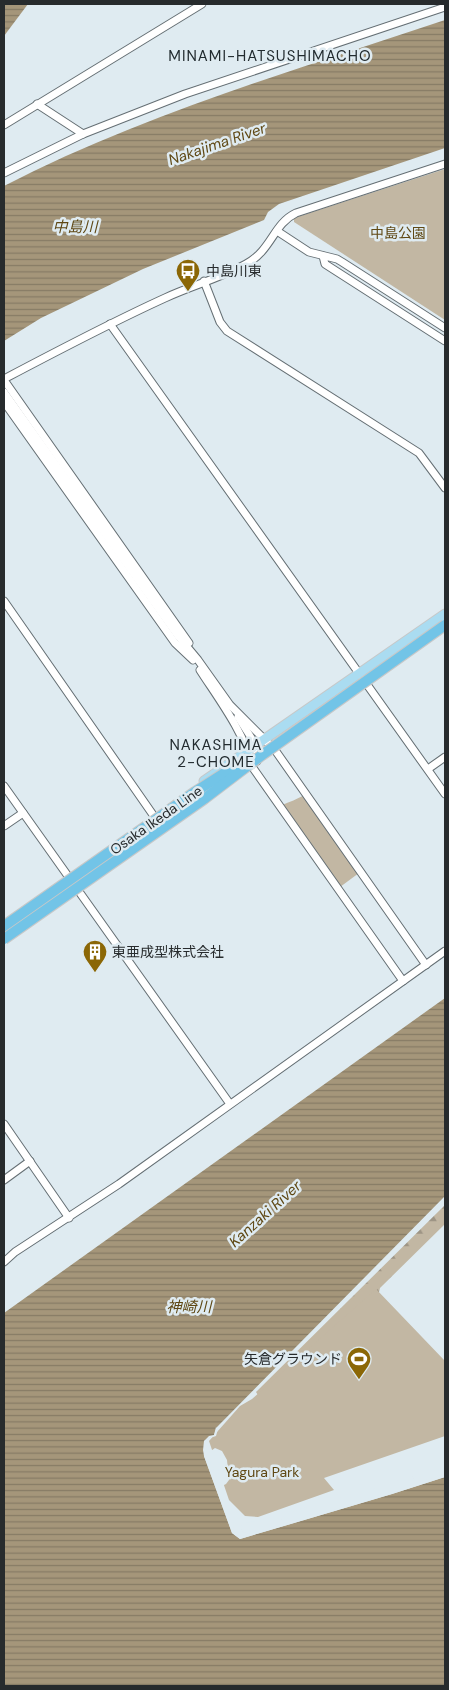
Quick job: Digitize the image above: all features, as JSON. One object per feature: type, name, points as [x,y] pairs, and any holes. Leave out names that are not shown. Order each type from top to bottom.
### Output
[{"type":"highway","points":[[4,926],[445,619]]},
{"type":"highway","points":[[4,932],[40,910],[204,799],[262,754],[445,625]]},
{"type":"highway","points":[[4,939],[79,880],[221,781],[249,771]]},
{"type":"highway","points":[[40,910],[74,884]]},
{"type":"main road","name":"Osaka Ikeda Line","points":[[4,944],[154,816],[445,614]]},
{"type":"main road","name":"Osaka Ikeda Line","points":[[4,922],[164,832],[445,630]]},
{"type":"street","points":[[4,125],[202,4]]},
{"type":"street","points":[[4,172],[83,134],[185,94],[445,7]]},
{"type":"street","points":[[37,104],[83,134]]},
{"type":"street","points":[[252,747],[224,708],[194,658],[186,637],[4,379],[110,324],[204,281],[240,267],[254,259],[265,249],[285,219],[296,213],[445,164]]},
{"type":"street","points":[[276,231],[306,251],[342,262],[445,328]]},
{"type":"street","points":[[322,256],[325,264],[445,341]]},
{"type":"street","points":[[204,281],[220,322],[226,330],[419,453],[445,488]]},
{"type":"street","points":[[110,324],[445,794]]},
{"type":"street","points":[[4,392],[194,658],[230,705],[276,750],[426,965]]},
{"type":"street","points":[[4,402],[175,643],[194,658]]},
{"type":"street","points":[[4,601],[164,832]]},
{"type":"street","points":[[230,705],[252,747],[249,771],[403,981]]},
{"type":"street","points":[[428,769],[445,757]]},
{"type":"street","points":[[4,786],[230,1104]]},
{"type":"street","points":[[4,826],[23,813]]},
{"type":"street","points":[[4,1262],[15,1252],[119,1184],[445,951]]},
{"type":"street","points":[[4,1124],[69,1218]]},
{"type":"street","points":[[4,1180],[30,1161]]},
{"type":"green space","name":"中島公園","points":[[445,169],[445,320],[294,222],[294,218]]},
{"type":"green space","points":[[304,795],[359,873],[340,887],[282,805]]},
{"type":"green space","points":[[445,1205],[445,1224],[380,1288],[377,1301],[262,1402],[256,1392]]},
{"type":"green space","name":"矢倉グラウンド","points":[[376,1289],[445,1361],[445,1436],[324,1478],[334,1490],[258,1517],[245,1516],[229,1500],[209,1441],[240,1406],[252,1399]]},
{"type":"water","points":[[4,4],[28,4],[4,36]]},
{"type":"water","name":"中島川","points":[[445,20],[445,148],[279,204],[268,212],[264,220],[143,269],[41,318],[4,341],[4,186],[57,160],[166,115]]},
{"type":"water","points":[[445,998],[445,1196],[217,1427],[214,1435],[204,1441],[204,1456],[232,1533],[240,1539],[445,1477],[445,1686],[4,1686],[4,1313]]},
{"type":"pier","points":[[216,1427],[218,1429],[216,1436],[210,1438],[207,1442],[206,1455],[235,1532],[240,1536],[250,1534],[243,1532],[241,1529],[241,1526],[245,1523],[267,1519],[272,1522],[271,1527],[287,1523],[281,1519],[285,1514],[313,1505],[318,1505],[322,1508],[322,1512],[316,1515],[384,1494],[376,1494],[373,1490],[376,1487],[394,1481],[412,1476],[414,1479],[412,1485],[443,1474],[445,1474],[445,1477],[240,1539],[232,1533],[204,1456],[204,1441],[209,1436],[214,1435]]},
{"type":"pier","points":[[215,1448],[222,1451],[227,1460],[229,1480],[222,1486],[218,1484],[215,1471],[209,1461],[208,1453]]},
{"type":"place","name":"中島川東","points":[[188,292]]},
{"type":"place","name":"東亜成型株式会社","points":[[95,973]]},
{"type":"place","name":"矢倉グラウンド","points":[[359,1380]]},
{"type":"district","name":"MINAMI-HATSUSHIMACHO","points":[[270,56]]},
{"type":"district","name":"NAKASHIMA 2-CHOME","points":[[216,754]]},
{"type":"water label","name":"Nakajima River","points":[[217,144]]},
{"type":"water label","name":"Kanzaki River","points":[[265,1214]]},
{"type":"water label","name":"神崎川","points":[[189,1307]]},
{"type":"park label","name":"Yagura Park","points":[[262,1472]]}]
